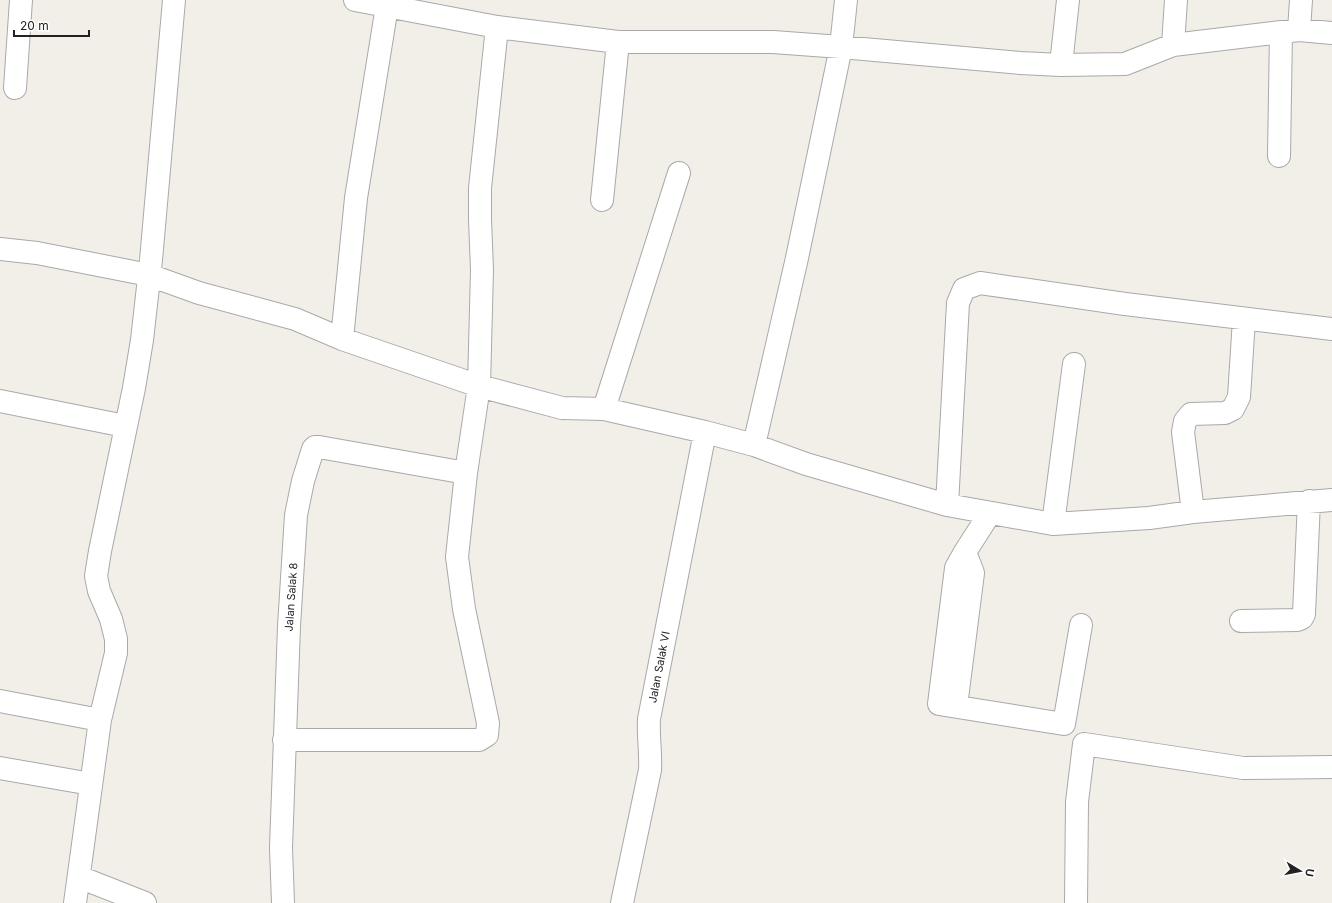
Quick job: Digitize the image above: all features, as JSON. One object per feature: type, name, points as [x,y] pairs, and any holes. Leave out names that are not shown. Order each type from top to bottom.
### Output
[{"type":"street","points":[[15,88],[21,0]]},
{"type":"street","points":[[75,903],[100,720],[116,653],[116,639],[112,619],[100,591],[96,576],[125,426],[134,388],[142,340],[174,0]]},
{"type":"street","points":[[355,0],[387,3],[497,27],[618,42],[773,42],[842,46],[961,58],[1061,65],[1125,64],[1173,45],[1290,31],[1332,33]]},
{"type":"street","points":[[754,445],[797,258],[842,46],[846,0]]},
{"type":"street","points":[[1061,65],[1068,0]]},
{"type":"street","points":[[1173,45],[1176,0]]},
{"type":"street","points":[[1279,156],[1290,31],[1301,0]]},
{"type":"street","points":[[342,339],[356,198],[387,3]]},
{"type":"street","points":[[284,740],[479,740],[487,735],[488,723],[464,609],[457,557],[466,473],[479,386],[482,276],[480,188],[497,27]]},
{"type":"street","points":[[602,200],[618,42]]},
{"type":"street","points":[[604,409],[679,173]]},
{"type":"street","points":[[0,249],[37,253],[149,275],[199,293],[295,319],[342,339],[479,386],[562,408],[604,409],[705,432],[754,445],[806,464],[947,505],[1053,524],[1149,518],[1194,512],[1332,500]]},
{"type":"street","points":[[947,505],[958,303],[964,288],[980,283],[1124,304],[1332,330]]},
{"type":"street","points":[[1194,512],[1183,432],[1185,421],[1191,414],[1225,413],[1233,409],[1238,397],[1244,319]]},
{"type":"street","points":[[1053,524],[1074,364]]},
{"type":"street","points":[[0,401],[125,426]]},
{"type":"street","name":"Jalan Salak VI","points":[[622,903],[650,770],[651,756],[648,735],[648,719],[705,432]]},
{"type":"street","name":"Jalan Salak 8","points":[[283,903],[281,848],[284,740],[296,515],[303,481],[313,449],[319,447],[466,473]]},
{"type":"street","points":[[1241,622],[1297,620],[1302,618],[1304,614],[1309,501]]},
{"type":"street","points":[[990,513],[965,552],[973,573],[956,706],[1064,724],[1081,625]]},
{"type":"street","points":[[0,701],[100,720]]},
{"type":"street","points":[[1076,903],[1077,802],[1084,744],[1243,768],[1332,767]]},
{"type":"street","points":[[0,768],[91,784]]},
{"type":"street","points":[[79,877],[145,903]]}]
